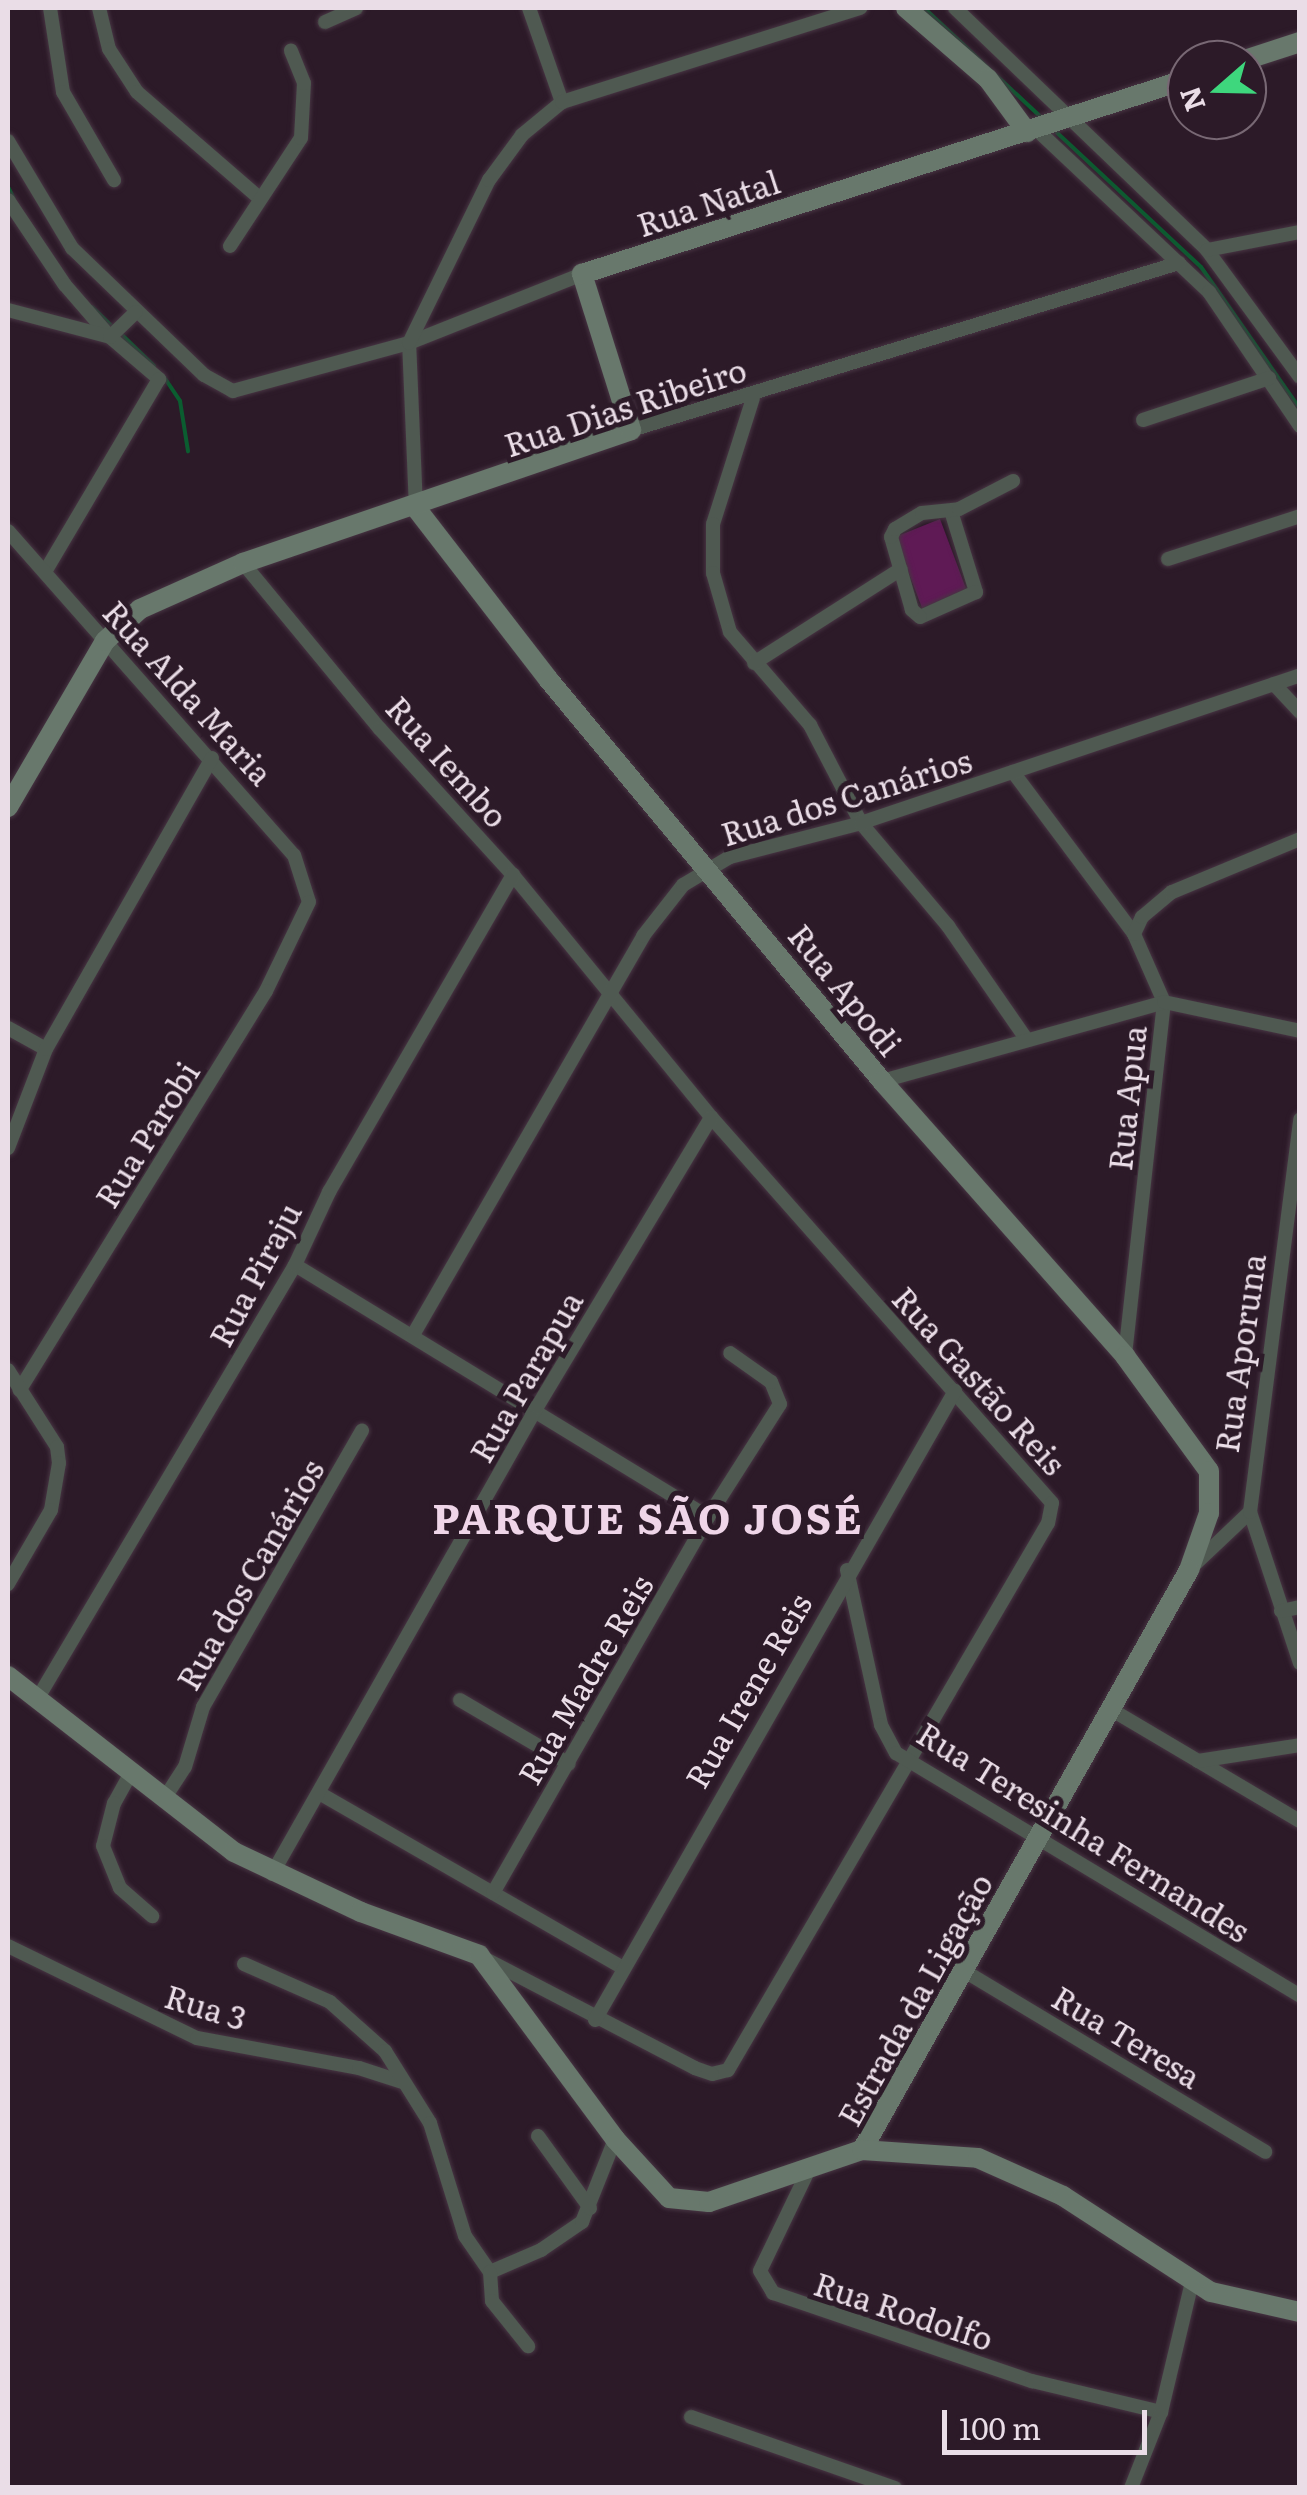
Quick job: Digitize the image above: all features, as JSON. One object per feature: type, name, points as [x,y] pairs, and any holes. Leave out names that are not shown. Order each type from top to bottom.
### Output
[{"type":"street","points":[[50,8],[63,92],[114,180]]},
{"type":"street","points":[[99,8],[109,48],[137,92],[257,196]]},
{"type":"street","points":[[325,22],[356,8]]},
{"type":"street","points":[[529,8],[562,102]]},
{"type":"street","points":[[416,508],[408,343],[501,159],[562,102],[861,8]]},
{"type":"street","points":[[906,8],[988,80],[1207,250],[1300,377]]},
{"type":"street","points":[[955,8],[1046,126],[1230,317],[1300,426]]},
{"type":"street","points":[[1267,53],[1300,42]]},
{"type":"street","points":[[230,246],[257,196],[301,138],[304,83],[291,50]]},
{"type":"street","name":"Rua Natal","points":[[134,315],[219,386],[248,387],[408,343],[582,274],[1167,86]]},
{"type":"street","points":[[8,140],[72,248],[134,315],[112,335]]},
{"type":"street","points":[[8,200],[24,231],[112,335],[159,379],[46,570]]},
{"type":"street","points":[[8,226],[24,231]]},
{"type":"street","points":[[1207,250],[1300,232]]},
{"type":"street","name":"Rua Dias Ribeiro","points":[[8,807],[105,641],[140,609],[243,562],[416,508],[631,430],[753,398],[1061,294],[1179,263]]},
{"type":"street","points":[[582,274],[631,430]]},
{"type":"street","points":[[8,310],[112,335]]},
{"type":"street","points":[[1142,420],[1269,378]]},
{"type":"street","points":[[753,398],[726,467],[712,550],[724,616],[754,662],[832,758],[861,824],[948,926],[1025,1037]]},
{"type":"street","points":[[951,511],[974,583],[971,600],[920,617],[901,569],[895,529],[922,513],[951,511],[1013,480]]},
{"type":"street","name":"Rua Apodi","points":[[416,508],[548,678],[709,867],[882,1080],[1125,1356],[1202,1457],[1212,1484],[1210,1512]]},
{"type":"street","points":[[1168,558],[1300,516]]},
{"type":"street","name":"Rua Alda Maria","points":[[8,531],[294,855],[310,902]]},
{"type":"street","name":"Rua Iembo","points":[[243,562],[380,729],[513,874],[612,995]]},
{"type":"street","points":[[754,662],[901,569]]},
{"type":"street","name":"Rua dos Canários","points":[[413,1336],[666,903],[709,867],[861,824],[1300,675]]},
{"type":"street","points":[[1274,684],[1300,712]]},
{"type":"street","points":[[8,1148],[46,1048],[212,758]]},
{"type":"street","name":"Rua Apua","points":[[1012,772],[1134,934],[1164,1002],[1125,1356]]},
{"type":"street","points":[[1134,934],[1142,917],[1172,892],[1300,840]]},
{"type":"street","name":"Rua Piraju","points":[[40,1696],[295,1265],[328,1192],[513,874]]},
{"type":"street","name":"Rua Parobi","points":[[20,1390],[266,991],[310,902]]},
{"type":"street","name":"Rua Gastão Reis","points":[[595,2020],[712,2074],[728,2070],[742,2054],[1051,1514],[1043,1486],[711,1118],[612,995]]},
{"type":"street","points":[[882,1080],[1025,1037],[1164,1002],[1300,1031]]},
{"type":"street","points":[[8,1028],[46,1048]]},
{"type":"street","name":"Rua Parapua","points":[[272,1874],[537,1407],[711,1118]]},
{"type":"street","name":"Rua Aporuna","points":[[1250,1512],[1300,1120]]},
{"type":"street","points":[[295,1265],[537,1407],[708,1517]]},
{"type":"street","name":"Rua Madre Reis","points":[[493,1893],[708,1517],[780,1404],[771,1382],[730,1352]]},
{"type":"street","points":[[8,1370],[57,1447],[59,1485],[8,1584]]},
{"type":"street","name":"Rua Irene Reis","points":[[595,2020],[847,1570],[955,1391]]},
{"type":"street","name":"Rua dos Canários","points":[[164,1799],[190,1756],[203,1706],[362,1431]]},
{"type":"street","name":"Estrada da Ligação","points":[[1210,1512],[1189,1570],[1038,1840],[960,1969],[862,2150],[936,2151],[1022,2173],[1192,2282],[1228,2298],[1300,2312]]},
{"type":"street","points":[[1189,1570],[1250,1512],[1300,1663]]},
{"type":"street","name":"Rua Teresinha Fernandes","points":[[847,1570],[881,1725],[908,1764],[1300,1996]]},
{"type":"street","points":[[1281,1612],[1300,1607]]},
{"type":"street","points":[[8,1676],[40,1696],[164,1799],[272,1874],[478,1955],[595,2020]]},
{"type":"street","points":[[460,1700],[569,1764]]},
{"type":"street","points":[[1112,1710],[1300,1821]]},
{"type":"street","points":[[1198,1761],[1300,1746]]},
{"type":"street","points":[[132,1771],[114,1804],[103,1846],[120,1888],[152,1916]]},
{"type":"street","points":[[319,1793],[622,1967]]},
{"type":"street","name":"Rua 3","points":[[8,1946],[197,2038],[359,2068],[402,2082]]},
{"type":"street","points":[[478,1955],[650,2182],[682,2204],[709,2202],[862,2150]]},
{"type":"street","name":"Rua 3","points":[[244,1964],[306,1988],[357,2020],[430,2122],[465,2236],[498,2270],[492,2301],[528,2346]]},
{"type":"street","name":"Rua Teresa","points":[[960,1969],[1265,2152]]},
{"type":"street","points":[[538,2136],[590,2208]]},
{"type":"street","points":[[498,2270],[564,2236],[590,2208],[615,2139]]},
{"type":"street","name":"Rua Rodolfo","points":[[811,2165],[760,2271],[773,2294],[1032,2381],[1160,2412]]},
{"type":"street","points":[[1130,2488],[1160,2412],[1192,2282]]},
{"type":"street","points":[[691,2417],[895,2488]]},
{"type":"shaded area","points":[[940,519],[967,591],[922,608],[895,537]]},
{"type":"waterway","points":[[924,8],[1043,119]]},
{"type":"waterway","points":[[1053,129],[1201,267],[1300,409]]},
{"type":"waterway","points":[[8,187],[14,199]]},
{"type":"waterway","points":[[92,307],[114,328]]},
{"type":"waterway","points":[[121,334],[154,366]]},
{"type":"waterway","points":[[164,377],[180,401],[188,451]]},
{"type":"district","name":"PARQUE SÃO JOSÉ","points":[[648,1516]]}]
